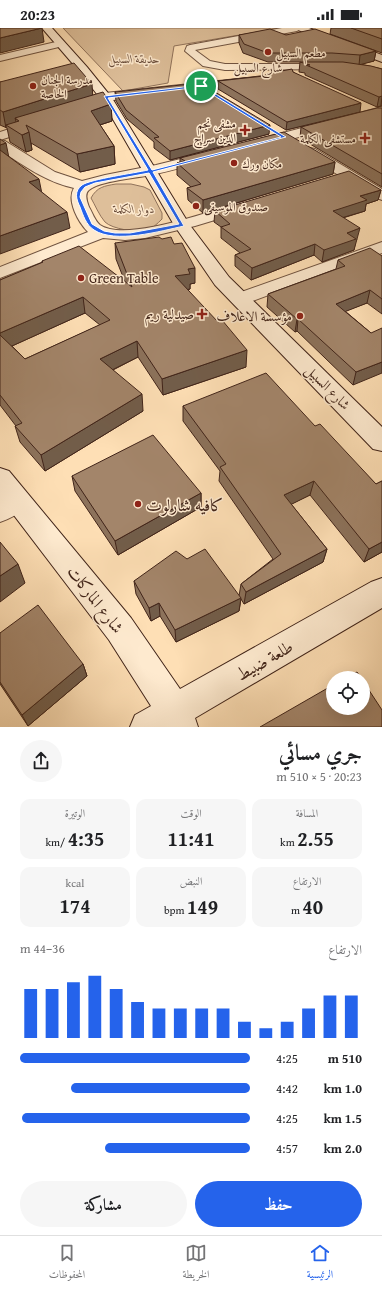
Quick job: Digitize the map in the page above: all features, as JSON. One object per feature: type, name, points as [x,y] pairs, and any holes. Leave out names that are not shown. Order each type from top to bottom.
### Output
[{"type":"street","name":"شارع السبيل","points":[[47,28],[60,44],[75,71],[102,101],[150,171],[182,225],[222,281],[382,442]]},
{"type":"street","name":"شارع السبيل","points":[[274,78],[300,77],[341,69],[225,67],[207,64],[190,51],[190,48],[298,28]]},
{"type":"street","points":[[301,28],[382,59]]},
{"type":"street","points":[[322,28],[382,49]]},
{"type":"street","points":[[0,58],[60,44]]},
{"type":"street","name":"شارع السبيل","points":[[102,101],[201,86],[260,80]]},
{"type":"street","points":[[201,86],[220,98]]},
{"type":"street","points":[[362,106],[380,113]]},
{"type":"street","points":[[247,146],[380,113]]},
{"type":"street","points":[[0,136],[50,120]]},
{"type":"street","points":[[272,129],[382,195]]},
{"type":"street","points":[[0,144],[55,178],[84,186]]},
{"type":"street","points":[[217,154],[150,171],[94,182],[84,186],[79,192],[78,197],[90,224],[103,232],[115,235],[130,234],[182,225],[258,202]]},
{"type":"street","points":[[334,180],[349,175]]},
{"type":"street","points":[[0,273],[103,232]]},
{"type":"street","points":[[240,299],[382,247]]},
{"type":"street","name":"شارع الماركات","points":[[5,496],[120,629],[178,719]]},
{"type":"street","name":"طلعة ضبيط","points":[[147,727],[178,719],[382,592]]},
{"type":"green space","name":"حديقة السبيل","points":[[63,28],[281,28],[174,46],[168,83],[123,91]]},
{"type":"green space","name":"دوار الكلمة","points":[[116,184],[131,184],[150,190],[162,213],[162,219],[151,228],[143,231],[131,231],[113,227],[105,222],[91,198],[96,191],[101,188]]},
{"type":"building","points":[[0,28],[42,28],[0,38]]},
{"type":"building","points":[[351,28],[382,28],[382,39]]},
{"type":"building","points":[[270,29],[286,35],[315,29],[376,51],[360,55],[332,53],[268,53],[244,44],[239,35]]},
{"type":"building","points":[[300,62],[343,62],[382,69],[382,96],[379,97],[306,65],[310,65]]},
{"type":"building","points":[[74,63],[92,84],[3,112],[0,110],[0,82]]},
{"type":"building","points":[[292,69],[293,72],[361,103],[287,122],[218,81],[264,76],[266,74]]},
{"type":"building","points":[[200,83],[270,125],[170,151],[154,138],[159,137],[126,110],[115,92]]},
{"type":"building","points":[[103,92],[111,104],[91,111],[114,146],[77,154],[26,125],[29,132],[22,135],[6,125],[19,121],[15,118]]},
{"type":"building","points":[[382,108],[382,174],[301,127]]},
{"type":"building","points":[[284,132],[335,162],[203,200],[187,188],[201,184],[177,163],[185,161],[180,158]]},
{"type":"building","points":[[0,139],[6,143],[0,145]]},
{"type":"building","points":[[0,150],[39,179],[29,182],[67,212],[0,236]]},
{"type":"building","points":[[349,171],[381,190],[360,196],[367,200],[333,211],[360,228],[347,233],[356,239],[324,250],[315,244],[252,268],[235,255],[251,249],[221,227],[230,224],[215,211]]},
{"type":"building","points":[[159,237],[162,239],[171,237],[174,244],[182,243],[195,268],[188,269],[190,274],[175,276],[218,322],[222,320],[247,350],[162,379],[137,341],[100,359],[142,394],[41,455],[15,426],[22,423],[0,395],[0,335],[25,359],[110,320],[83,297],[0,333],[0,280],[79,246],[132,287],[115,243]]},
{"type":"building","points":[[370,248],[382,256],[382,299],[370,290],[336,304],[371,333],[382,328],[382,362],[356,372],[268,294],[345,266],[338,260]]},
{"type":"building","points":[[266,373],[315,426],[320,424],[376,484],[382,481],[382,542],[369,549],[314,481],[284,495],[327,549],[246,592],[241,584],[281,554],[220,467],[226,464],[183,406]]},
{"type":"building","points":[[153,435],[201,493],[115,541],[72,476]]},
{"type":"building","points":[[0,542],[18,564],[0,576]]},
{"type":"building","points":[[205,549],[241,598],[175,630],[159,603],[149,608],[134,581],[176,551],[187,559]]},
{"type":"building","points":[[38,605],[83,664],[22,715],[0,682],[0,633]]},
{"type":"building","points":[[326,689],[326,715],[370,715],[370,692],[382,710],[382,727],[260,727]]},
{"type":"place","name":"مطعم السبيل","points":[[268,52]]},
{"type":"place","name":"مدرسة الجنان الخاصة","points":[[33,86]]},
{"type":"place","name":"مشفى نجم الدين سراج","points":[[245,130]]},
{"type":"place","name":"مستشفى الكلمة","points":[[365,138]]},
{"type":"place","name":"مكان ورك","points":[[234,163]]},
{"type":"place","name":"صندوق الموسيقى","points":[[196,206]]},
{"type":"place","name":"Green Table","points":[[81,278]]},
{"type":"place","name":"صيدلية ريم","points":[[202,314]]},
{"type":"place","name":"مؤسسة الاعلاف","points":[[300,316]]},
{"type":"place","name":"كافيه شارلوت","points":[[138,504]]},
{"type":"route","points":[[201,86],[105,97],[108,101],[150,171],[182,225],[144,233],[115,235],[95,229],[90,224],[78,197],[79,192],[84,186],[94,182],[150,171],[284,137],[201,86]]}]
